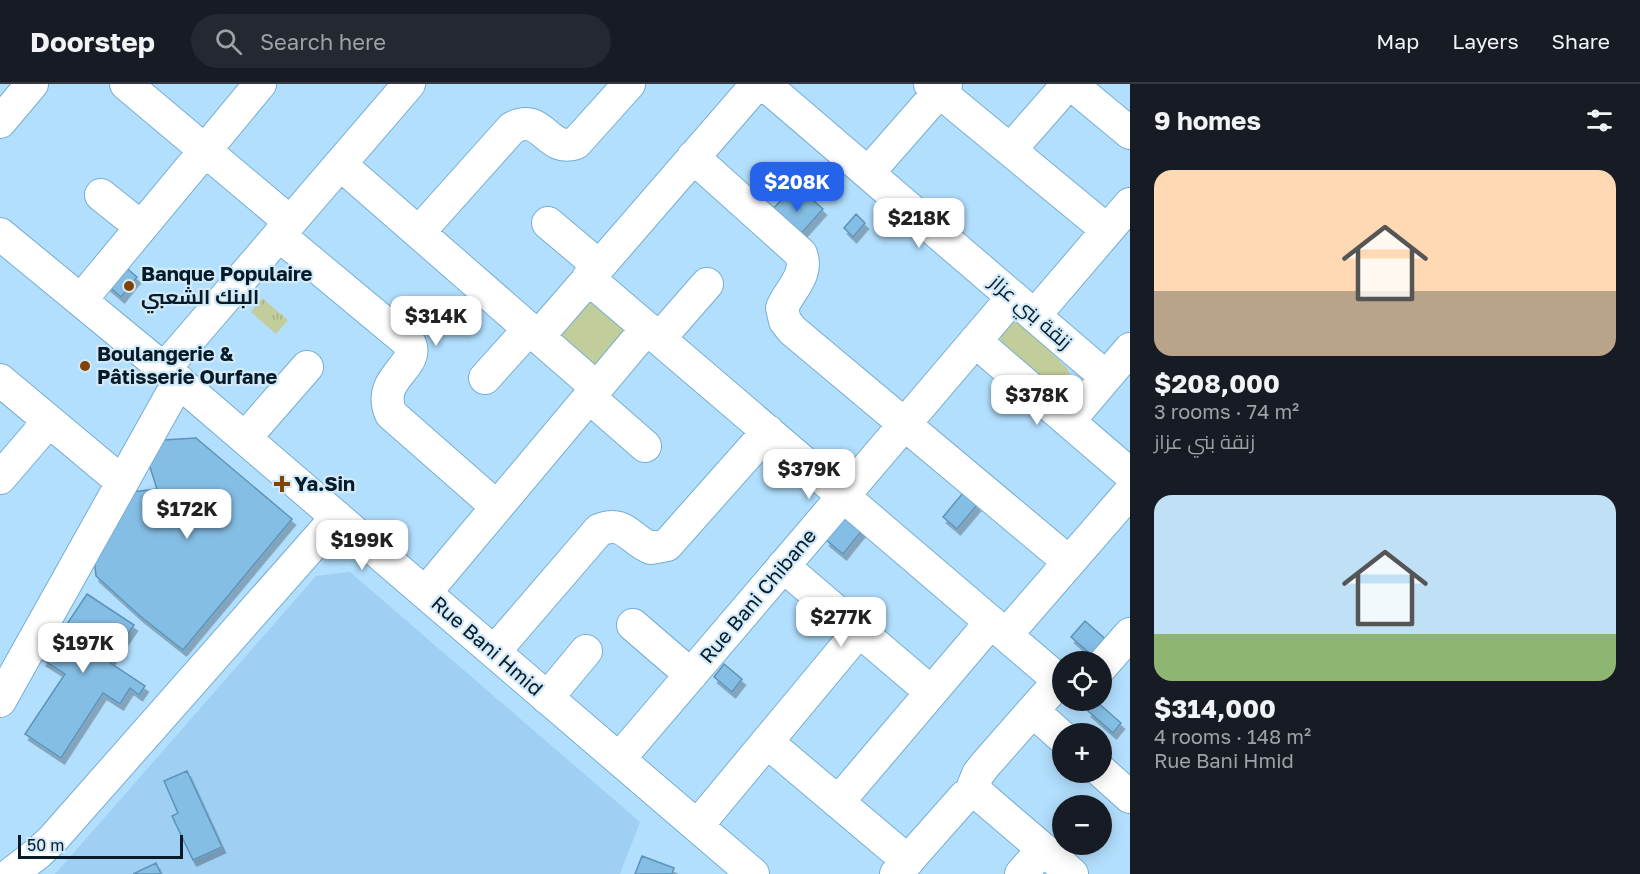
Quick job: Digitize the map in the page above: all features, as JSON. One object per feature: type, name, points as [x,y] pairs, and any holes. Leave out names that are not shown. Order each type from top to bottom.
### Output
[{"type":"street","points":[[0,122],[32,84]]},
{"type":"street","points":[[126,84],[205,150],[285,229],[410,344],[412,353],[410,357],[389,385],[387,407],[390,414],[497,507]]},
{"type":"street","points":[[81,300],[260,84]]},
{"type":"street","points":[[0,700],[122,482],[172,375],[285,229],[409,84]]},
{"type":"street","points":[[419,232],[512,128],[519,124],[530,124],[536,126],[557,143],[570,146],[582,139],[629,84]]},
{"type":"street","points":[[485,378],[594,272],[757,84]]},
{"type":"street","name":"زنقة بني عزاز","points":[[764,84],[1107,377]]},
{"type":"street","points":[[1011,149],[1069,84],[1130,133]]},
{"type":"street","points":[[868,174],[938,86],[1107,230]]},
{"type":"street","points":[[693,158],[801,254],[802,274],[782,308],[788,326],[1069,562]]},
{"type":"street","points":[[340,164],[533,333],[645,446]]},
{"type":"street","points":[[101,195],[141,227]]},
{"type":"street","name":"Rue Bani Chibane","points":[[619,759],[975,341],[1024,306],[1107,230],[1130,204]]},
{"type":"street","points":[[548,223],[653,334],[1052,674]]},
{"type":"street","name":"Rue Bani Hmid","points":[[0,234],[172,375],[753,874]]},
{"type":"street","points":[[425,593],[593,393],[706,284]]},
{"type":"street","points":[[975,341],[1130,474]]},
{"type":"street","points":[[1069,421],[1130,349]]},
{"type":"street","points":[[245,438],[308,367]]},
{"type":"street","points":[[0,380],[122,482]]},
{"type":"street","points":[[0,478],[49,421]]},
{"type":"street","points":[[494,652],[599,530],[615,526],[623,528],[651,548],[667,545],[768,431]]},
{"type":"street","points":[[839,801],[931,692],[1069,562],[1130,492]]},
{"type":"street","points":[[11,874],[52,840],[337,517]]},
{"type":"street","points":[[783,566],[931,692]]},
{"type":"street","points":[[633,625],[691,675]]},
{"type":"street","points":[[697,826],[859,631]]},
{"type":"street","points":[[1112,654],[1130,634]]},
{"type":"street","points":[[547,698],[586,651]]},
{"type":"street","points":[[970,794],[978,774],[985,765],[1052,691]]},
{"type":"street","points":[[1033,711],[1052,728]]},
{"type":"street","points":[[767,742],[839,801],[902,867],[965,796],[970,794],[981,796],[1072,874]]},
{"type":"street","points":[[1021,874],[1043,849]]},
{"type":"shaded area","points":[[350,572],[640,822],[620,874],[55,874],[316,576]]},
{"type":"green space","points":[[262,298],[288,320],[276,334],[251,312]]},
{"type":"green space","points":[[591,300],[628,327],[599,367],[591,366],[560,337]]},
{"type":"green space","points":[[1017,322],[1022,324],[1067,368],[1070,376],[1067,387],[1056,391],[1001,344],[1000,333],[1008,324]]},
{"type":"building","points":[[804,192],[823,209],[799,236],[771,211],[786,195],[795,203]]},
{"type":"building","points":[[856,214],[865,223],[853,237],[844,228]]},
{"type":"building","points":[[122,264],[137,277],[121,297],[106,284]]},
{"type":"building","points":[[196,438],[292,519],[183,650],[140,616],[96,576],[94,558],[131,492],[157,489],[149,464],[163,440]]},
{"type":"building","points":[[963,493],[977,505],[957,529],[943,517]]},
{"type":"building","points":[[847,515],[864,528],[843,554],[826,540]]},
{"type":"building","points":[[87,594],[134,625],[109,662],[145,686],[139,695],[130,688],[120,704],[103,693],[61,758],[25,734],[65,674],[43,660]]},
{"type":"building","points":[[1085,621],[1110,643],[1103,651],[1087,651],[1071,637]]},
{"type":"building","points":[[724,664],[742,679],[732,692],[714,677]]},
{"type":"building","points":[[1088,711],[1107,711],[1121,723],[1113,733],[1112,723],[1102,723]]},
{"type":"building","points":[[187,771],[222,847],[193,860],[172,816],[178,813],[164,781]]},
{"type":"building","points":[[642,856],[674,868],[672,874],[635,874]]},
{"type":"building","points":[[156,863],[161,874],[133,874]]},
{"type":"place","name":"Banque Populaire البنك الشعبي","points":[[129,286]]},
{"type":"place","name":"Boulangerie & Pâtisserie Ourfane","points":[[85,366]]},
{"type":"place","name":"Ya.Sin","points":[[282,484]]}]
